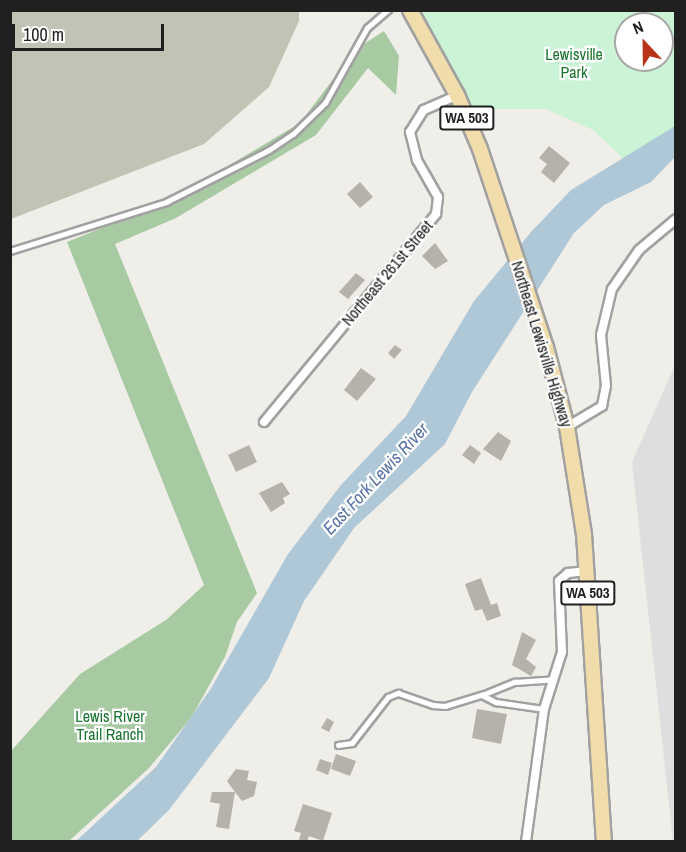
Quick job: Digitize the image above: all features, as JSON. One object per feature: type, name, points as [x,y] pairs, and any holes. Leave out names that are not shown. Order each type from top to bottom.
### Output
[{"type":"main road","name":"Northeast Lewisville Highway","points":[[410,10],[457,95],[480,149],[546,347],[567,426],[587,571],[604,842]]},
{"type":"street","name":"Northeast 261st Street","points":[[264,422],[436,214],[438,197],[417,160],[410,132],[423,110],[457,95]]},
{"type":"street","points":[[567,426],[602,406],[606,386],[601,335],[612,289],[639,250],[675,219]]},
{"type":"street","points":[[526,842],[544,708],[562,652],[559,581],[568,573],[587,571]]},
{"type":"lane","points":[[10,252],[166,202],[268,150],[293,134],[325,104],[367,28],[388,10]]},
{"type":"lane","points":[[338,745],[352,743],[362,735],[388,697],[398,693],[413,695],[445,706],[515,682],[554,679]]},
{"type":"lane","points":[[482,694],[496,702],[544,708]]},
{"type":"shaded area","points":[[11,10],[299,10],[299,21],[269,87],[204,144],[11,219]]},
{"type":"shaded area","points":[[675,365],[676,841],[673,842],[632,462]]},
{"type":"green space","name":"Lewisville Park","points":[[410,11],[675,11],[675,128],[627,162],[593,130],[546,109],[497,109],[471,117]]},
{"type":"green space","name":"Lewis River Trail Ranch","points":[[384,31],[399,56],[396,95],[368,68],[316,135],[176,218],[115,244],[257,593],[237,622],[225,657],[191,718],[149,768],[69,841],[11,842],[11,751],[80,674],[166,620],[204,585],[67,242],[171,200],[300,123],[356,49]]},
{"type":"water","name":"East Fork Lewis River","points":[[675,126],[675,157],[651,182],[604,205],[574,233],[472,392],[445,444],[354,528],[304,601],[269,678],[169,810],[137,841],[75,842],[156,767],[210,690],[288,554],[341,485],[406,416],[474,301],[531,232],[571,190]]},
{"type":"building","points":[[549,146],[570,163],[554,183],[541,172],[547,164],[539,158]]},
{"type":"building","points":[[360,182],[373,197],[360,208],[347,194]]},
{"type":"building","points":[[435,243],[448,261],[435,269],[422,256]]},
{"type":"building","points":[[356,273],[365,280],[348,299],[339,292]]},
{"type":"building","points":[[395,345],[402,350],[394,359],[388,353]]},
{"type":"building","points":[[361,368],[376,379],[357,401],[344,390]]},
{"type":"building","points":[[498,432],[511,441],[501,461],[483,449]]},
{"type":"building","points":[[249,445],[257,462],[236,472],[228,455]]},
{"type":"building","points":[[470,445],[481,453],[474,464],[462,455]]},
{"type":"building","points":[[282,482],[290,494],[283,498],[285,503],[271,512],[259,493]]},
{"type":"building","points":[[481,578],[491,605],[497,603],[501,616],[487,621],[482,609],[475,611],[465,584]]},
{"type":"building","points":[[522,632],[536,640],[526,659],[536,667],[531,676],[512,665]]},
{"type":"building","points":[[477,709],[507,714],[501,744],[472,738]]},
{"type":"building","points":[[327,718],[334,722],[329,732],[321,728]]},
{"type":"building","points":[[336,754],[356,761],[350,776],[331,769]]},
{"type":"building","points":[[320,759],[332,763],[328,775],[316,770]]},
{"type":"building","points":[[236,769],[249,771],[247,780],[257,782],[254,796],[242,801],[227,781]]},
{"type":"building","points":[[212,792],[235,792],[229,829],[216,827],[220,804],[210,802]]},
{"type":"building","points":[[303,804],[332,813],[323,841],[309,836],[307,842],[299,840],[301,833],[294,831]]}]
